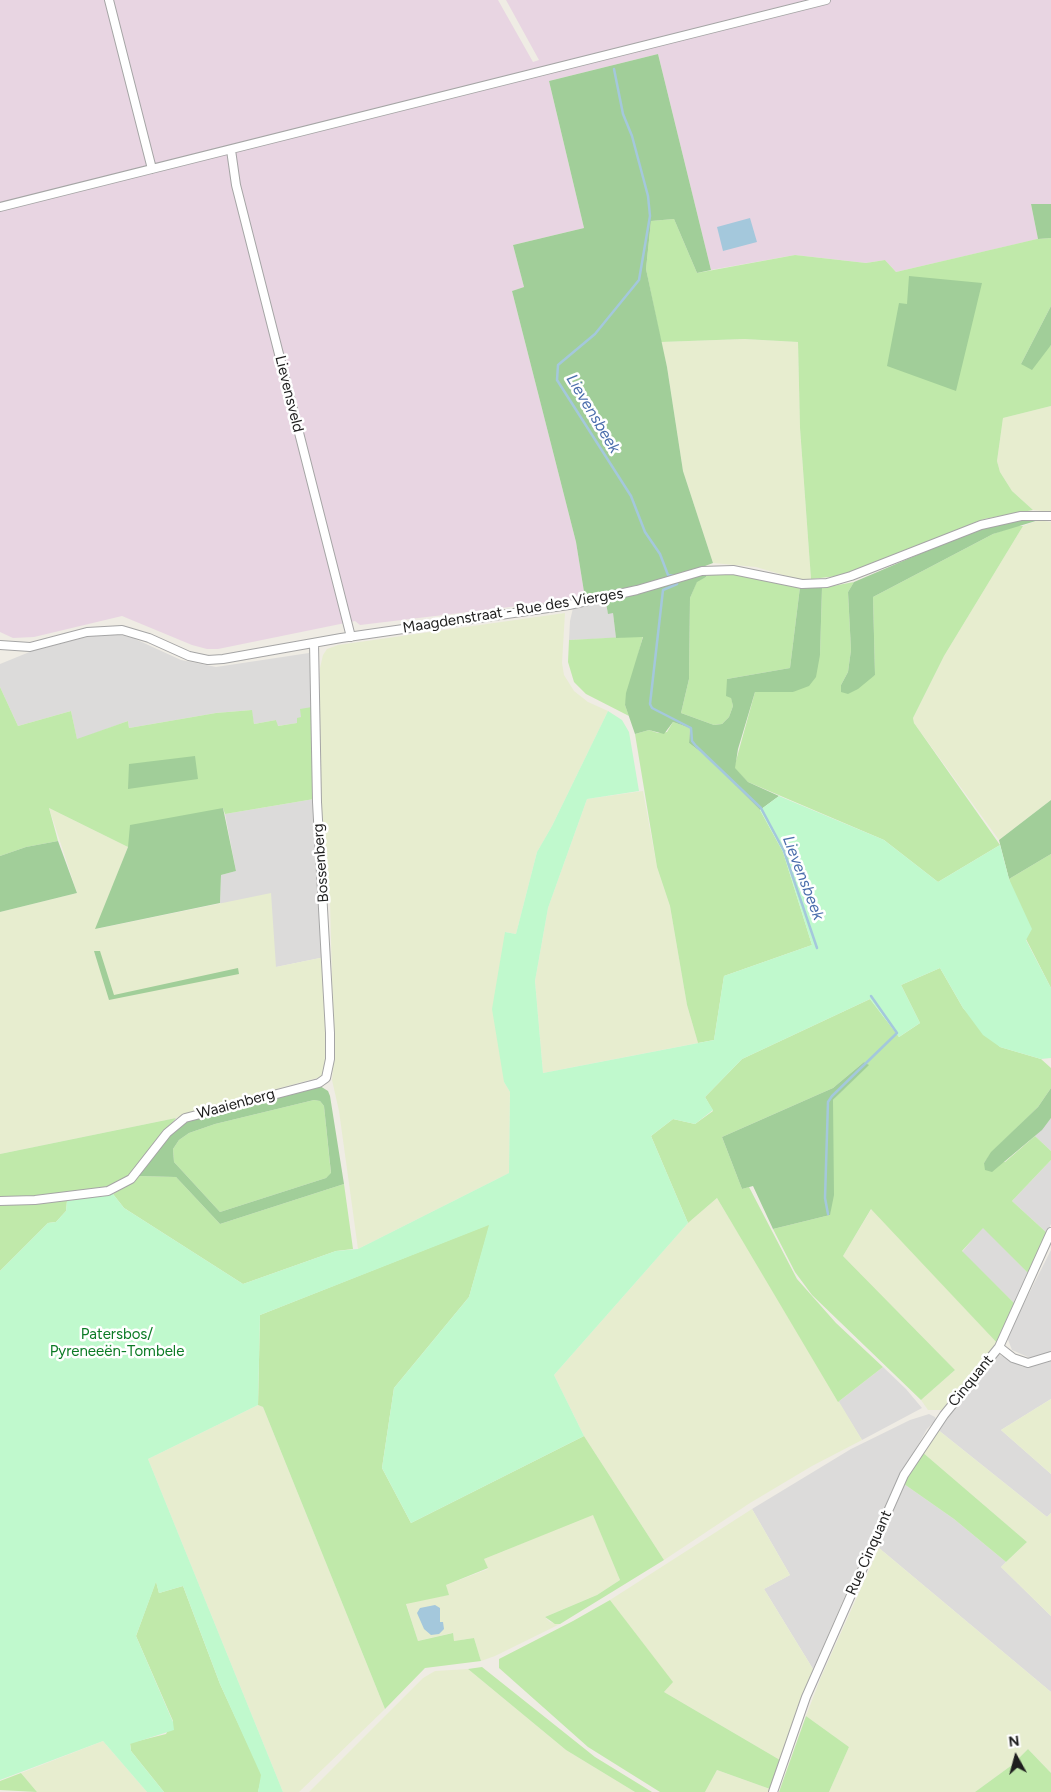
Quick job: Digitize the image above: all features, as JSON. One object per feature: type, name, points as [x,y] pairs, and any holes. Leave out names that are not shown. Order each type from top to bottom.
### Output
[{"type":"street","points":[[109,0],[152,169]]},
{"type":"street","points":[[0,207],[826,0]]},
{"type":"street","name":"Lievensveld","points":[[231,150],[238,194],[350,637]]},
{"type":"street","name":"Maagdenstraat - Rue des Vierges","points":[[0,645],[22,648],[88,632],[122,630],[149,638],[178,653],[212,660],[350,637],[575,604],[713,570],[746,572],[802,584],[827,583],[851,576],[981,525],[1021,516],[1051,516]]},
{"type":"street","name":"Bossenberg","points":[[314,643],[317,802],[330,1033],[329,1068],[323,1081]]},
{"type":"street","name":"Waaienberg","points":[[0,1201],[50,1199],[108,1192],[131,1179],[167,1133],[185,1118],[323,1081]]},
{"type":"street","points":[[1051,1232],[999,1348],[1013,1358],[1028,1363],[1051,1356]]},
{"type":"street","name":"Cinquant","points":[[944,1415],[999,1348]]},
{"type":"street","name":"Rue Cinquant","points":[[773,1792],[806,1697],[904,1475],[944,1415]]},
{"type":"shaded area","points":[[0,0],[498,0],[533,62],[539,60],[506,0],[1051,0],[1051,204],[1031,204],[1038,239],[896,272],[885,260],[866,263],[795,255],[711,270],[658,54],[549,81],[584,228],[513,245],[524,287],[512,291],[576,542],[585,598],[360,625],[355,621],[218,649],[207,649],[192,645],[122,616],[34,637],[13,638],[0,632]]},
{"type":"shaded area","points":[[606,603],[608,613],[613,613],[616,638],[569,640],[573,608]]},
{"type":"shaded area","points":[[112,633],[133,638],[181,660],[216,667],[309,653],[312,707],[301,717],[298,723],[277,726],[276,720],[254,724],[251,710],[216,713],[129,728],[128,721],[77,740],[71,711],[18,726],[0,687],[0,664],[32,651],[94,635]]},
{"type":"shaded area","points":[[314,799],[325,957],[276,967],[220,903],[221,875],[236,871],[225,814]]},
{"type":"shaded area","points":[[1051,1118],[1051,1151],[1035,1136]]},
{"type":"shaded area","points":[[1051,1160],[1051,1224],[1047,1233],[1012,1201]]},
{"type":"shaded area","points":[[983,1227],[1029,1274],[1017,1306],[962,1252]]},
{"type":"shaded area","points":[[1051,1250],[1051,1352],[1030,1358],[1012,1350],[1007,1337]]},
{"type":"shaded area","points":[[998,1354],[1023,1367],[1051,1359],[1051,1399],[1001,1430],[1051,1474],[1051,1513],[1047,1517],[937,1429]]},
{"type":"shaded area","points":[[883,1367],[906,1389],[922,1408],[862,1440],[838,1402]]},
{"type":"shaded area","points":[[929,1414],[935,1417],[936,1420],[927,1429],[899,1479],[869,1541],[813,1669],[764,1589],[790,1575],[752,1509],[851,1449],[910,1420]]},
{"type":"shaded area","points":[[904,1484],[954,1519],[1006,1562],[1001,1567],[1051,1616],[1051,1692],[879,1548]]},
{"type":"green space","points":[[658,54],[711,270],[697,273],[674,219],[651,221],[646,269],[667,367],[683,471],[713,563],[663,582],[585,598],[576,542],[512,291],[524,287],[513,245],[584,228],[549,81]]},
{"type":"green space","points":[[1031,204],[1051,204],[1051,238],[1038,239]]},
{"type":"green space","points":[[674,219],[697,273],[795,255],[866,263],[885,260],[896,272],[1037,239],[1051,238],[1051,306],[1021,364],[1051,345],[1051,406],[1003,418],[997,461],[1000,472],[1012,491],[1033,510],[984,519],[856,570],[838,576],[811,579],[800,428],[798,342],[744,339],[661,342],[646,269],[651,221]]},
{"type":"green space","points":[[909,276],[982,283],[956,391],[887,366],[899,303],[907,304]]},
{"type":"green space","points":[[1051,306],[1051,345],[1032,370],[1021,364]]},
{"type":"green space","points":[[744,339],[798,342],[800,428],[811,579],[797,579],[756,567],[713,563],[683,471],[667,367],[661,342]]},
{"type":"green space","points":[[1051,406],[1051,512],[1033,510],[1012,491],[1000,472],[997,461],[1003,418]]},
{"type":"green space","points":[[1028,518],[1039,520],[993,534],[873,597],[875,675],[858,689],[848,694],[841,692],[841,685],[848,672],[851,650],[848,592],[854,582],[980,528]]},
{"type":"green space","points":[[1039,520],[1051,522],[1051,800],[999,840],[914,723],[913,718],[944,656],[1023,526]]},
{"type":"green space","points":[[1015,526],[1023,526],[944,656],[913,718],[914,723],[1000,845],[938,882],[884,840],[748,782],[734,768],[755,692],[793,692],[820,655],[822,588],[854,582],[848,592],[851,650],[848,672],[841,685],[841,692],[875,675],[873,597],[993,534]]},
{"type":"green space","points":[[707,573],[744,574],[800,587],[790,668],[727,679],[733,706],[729,717],[722,724],[714,725],[681,713],[689,679],[690,598],[697,581],[706,577]]},
{"type":"green space","points":[[707,573],[706,577],[697,582],[690,598],[689,679],[681,713],[714,725],[722,724],[729,717],[733,706],[731,698],[726,696],[727,679],[790,668],[800,587],[822,588],[820,655],[816,677],[809,686],[793,692],[755,692],[738,749],[735,768],[748,782],[779,796],[760,810],[706,756],[689,743],[690,728],[673,722],[664,734],[649,730],[635,734],[625,705],[626,693],[643,637],[616,638],[613,613],[608,614],[606,603],[665,583]]},
{"type":"green space","points":[[565,613],[562,663],[564,675],[574,691],[588,702],[608,711],[552,826],[537,852],[516,934],[506,932],[504,1082],[510,1092],[509,1173],[358,1249],[339,1111],[332,1080],[334,1056],[330,901],[322,826],[320,747],[320,668],[323,655],[327,649],[338,645]]},
{"type":"green space","points":[[643,636],[625,705],[629,716],[586,694],[574,682],[568,662],[569,640]]},
{"type":"green space","points":[[0,687],[18,726],[71,711],[77,739],[128,721],[129,728],[216,713],[252,710],[254,724],[276,720],[278,726],[297,723],[297,718],[301,717],[300,709],[312,707],[314,799],[225,814],[223,808],[128,847],[49,808],[58,841],[26,847],[0,856]]},
{"type":"green space","name":"Patersbos/ Pyreneeën-Tombele","points":[[608,711],[622,720],[629,732],[639,791],[587,799],[548,908],[535,981],[543,1073],[714,1040],[724,976],[812,945],[783,852],[760,810],[779,796],[884,840],[938,882],[1000,845],[1009,879],[1032,929],[1026,940],[1051,988],[1051,1058],[1041,1059],[1000,1047],[983,1035],[963,1008],[940,968],[901,985],[920,1023],[899,1037],[870,999],[742,1059],[705,1097],[713,1110],[695,1124],[673,1119],[651,1136],[688,1223],[554,1375],[584,1436],[411,1523],[382,1468],[394,1388],[469,1297],[489,1225],[260,1315],[258,1405],[148,1459],[283,1792],[258,1792],[261,1775],[220,1684],[183,1586],[159,1593],[156,1582],[136,1636],[173,1722],[174,1730],[130,1744],[131,1751],[164,1792],[147,1792],[103,1741],[0,1780],[0,1271],[48,1223],[56,1222],[66,1211],[67,1201],[113,1194],[124,1208],[243,1284],[336,1251],[358,1249],[509,1173],[510,1092],[504,1082],[492,1009],[505,932],[516,934],[537,852],[552,826]]},
{"type":"green space","points":[[673,722],[690,728],[689,743],[706,756],[760,810],[783,852],[812,945],[724,976],[714,1040],[698,1043],[687,1005],[670,906],[657,867],[635,734],[649,730],[658,733],[667,732]]},
{"type":"green space","points":[[195,756],[198,779],[128,789],[129,764]]},
{"type":"green space","points":[[643,791],[657,867],[670,906],[687,1005],[698,1043],[543,1073],[535,981],[548,908],[587,799]]},
{"type":"green space","points":[[1051,800],[1051,854],[1009,879],[999,840]]},
{"type":"green space","points":[[49,808],[128,847],[96,929],[271,893],[276,967],[325,957],[328,1055],[325,1072],[321,1077],[190,1112],[176,1118],[0,1154],[0,912],[77,893]]},
{"type":"green space","points":[[223,808],[236,871],[221,875],[220,903],[95,929],[128,847],[130,825]]},
{"type":"green space","points":[[58,841],[77,893],[0,912],[0,856],[26,847]]},
{"type":"green space","points":[[1051,854],[1051,988],[1026,939],[1009,879]]},
{"type":"green space","points":[[94,951],[100,951],[114,995],[238,968],[239,974],[109,1000]]},
{"type":"green space","points":[[940,968],[963,1008],[1000,1047],[1041,1059],[1051,1068],[1051,1088],[1038,1107],[992,1152],[984,1163],[1005,1162],[1035,1136],[1051,1151],[1051,1160],[1012,1201],[1047,1233],[1029,1274],[983,1228],[962,1251],[1017,1306],[999,1345],[871,1209],[843,1256],[955,1370],[921,1400],[812,1295],[795,1272],[773,1229],[830,1215],[833,1100],[868,1065],[864,1062],[833,1088],[722,1137],[742,1189],[749,1187],[797,1279],[836,1323],[883,1367],[838,1402],[717,1198],[688,1223],[651,1136],[673,1119],[695,1124],[713,1111],[705,1097],[742,1059],[870,999],[899,1037],[920,1023],[901,985]]},
{"type":"green space","points":[[864,1062],[869,1065],[833,1100],[834,1195],[830,1215],[773,1229],[753,1186],[742,1189],[722,1137],[833,1088]]},
{"type":"green space","points":[[320,1086],[328,1091],[330,1096],[344,1184],[220,1224],[176,1177],[138,1176],[172,1131],[187,1120]],"holes":[[[314,1100],[320,1101],[324,1106],[331,1173],[326,1178],[220,1212],[174,1162],[173,1149],[179,1140],[189,1133],[215,1124]]]},
{"type":"green space","points":[[1051,1088],[1051,1118],[1042,1130],[992,1172],[985,1170],[984,1163],[991,1152],[1038,1107]]},
{"type":"green space","points":[[314,1100],[320,1101],[324,1106],[331,1174],[326,1178],[220,1212],[174,1162],[173,1149],[179,1140],[189,1133],[215,1124]]},
{"type":"green space","points":[[176,1118],[130,1175],[111,1186],[36,1196],[0,1197],[0,1154]]},
{"type":"green space","points":[[138,1176],[176,1177],[220,1224],[344,1184],[353,1249],[336,1251],[243,1284],[124,1208],[113,1194],[130,1184]]},
{"type":"green space","points":[[717,1198],[862,1440],[812,1466],[750,1503],[664,1560],[584,1436],[554,1375],[688,1223]]},
{"type":"green space","points":[[67,1201],[66,1211],[56,1222],[48,1223],[0,1271],[0,1203]]},
{"type":"green space","points":[[872,1208],[999,1345],[947,1408],[928,1410],[921,1400],[955,1370],[843,1256]]},
{"type":"green space","points":[[490,1224],[469,1297],[394,1388],[382,1468],[411,1523],[584,1436],[664,1560],[560,1624],[555,1624],[545,1617],[597,1595],[620,1580],[593,1515],[484,1559],[488,1568],[446,1585],[449,1595],[406,1604],[418,1641],[453,1633],[454,1641],[474,1638],[481,1661],[425,1668],[385,1709],[263,1407],[258,1405],[260,1315]]},
{"type":"green space","points":[[1051,1399],[1051,1474],[1001,1430]]},
{"type":"green space","points":[[258,1405],[263,1407],[385,1709],[299,1792],[283,1792],[148,1459]]},
{"type":"green space","points":[[937,1429],[1047,1517],[1051,1513],[1051,1616],[1001,1567],[1027,1542],[921,1451]]},
{"type":"green space","points":[[921,1451],[1027,1542],[1006,1562],[954,1519],[904,1484]]},
{"type":"green space","points":[[752,1509],[790,1575],[764,1589],[813,1669],[780,1760],[664,1692],[672,1682],[610,1600]]},
{"type":"green space","points":[[593,1514],[620,1580],[597,1595],[545,1617],[550,1622],[560,1624],[481,1661],[474,1638],[454,1641],[452,1633],[418,1641],[406,1603],[448,1595],[446,1585],[488,1569],[484,1559]]},
{"type":"green space","points":[[879,1548],[1051,1692],[1051,1773],[1028,1749],[1012,1765],[975,1792],[829,1792],[849,1747],[806,1716],[821,1677]]},
{"type":"green space","points":[[156,1581],[159,1593],[183,1586],[220,1684],[262,1775],[258,1792],[164,1792],[131,1751],[130,1743],[166,1734],[173,1721],[136,1636]]},
{"type":"green space","points":[[610,1600],[673,1682],[664,1692],[780,1760],[770,1789],[717,1770],[705,1792],[660,1792],[588,1747],[499,1668],[499,1659]]},
{"type":"green space","points":[[482,1667],[595,1757],[652,1792],[635,1792],[566,1750],[468,1669]]},
{"type":"green space","points":[[468,1669],[566,1750],[635,1792],[309,1792],[423,1678],[435,1671]]},
{"type":"green space","points":[[806,1716],[849,1747],[829,1792],[779,1792]]},
{"type":"green space","points":[[103,1741],[147,1792],[37,1792],[21,1773]]},
{"type":"green space","points":[[1028,1749],[1051,1773],[1051,1792],[975,1792],[1012,1765]]},
{"type":"green space","points":[[717,1770],[770,1789],[769,1792],[705,1792]]},
{"type":"green space","points":[[21,1773],[37,1792],[0,1790],[0,1781]]},
{"type":"water","points":[[750,218],[757,242],[723,251],[717,227]]},
{"type":"water","points":[[435,1605],[440,1608],[440,1622],[443,1622],[444,1629],[439,1634],[431,1635],[424,1629],[417,1613],[420,1608]]},
{"type":"waterway","name":"Lievensbeek","points":[[614,69],[623,114],[632,136],[648,196],[650,216],[639,280],[595,334],[558,365],[557,380],[631,496],[645,532],[660,554],[668,575],[675,576]]},
{"type":"waterway","name":"Lievensbeek","points":[[678,580],[677,584],[663,590],[650,704],[652,708],[691,728],[692,741],[696,746],[761,808],[784,851],[817,948]]},
{"type":"waterway","name":"Lievensbeek","points":[[828,1214],[825,1198],[828,1102],[897,1033],[871,996]]}]
